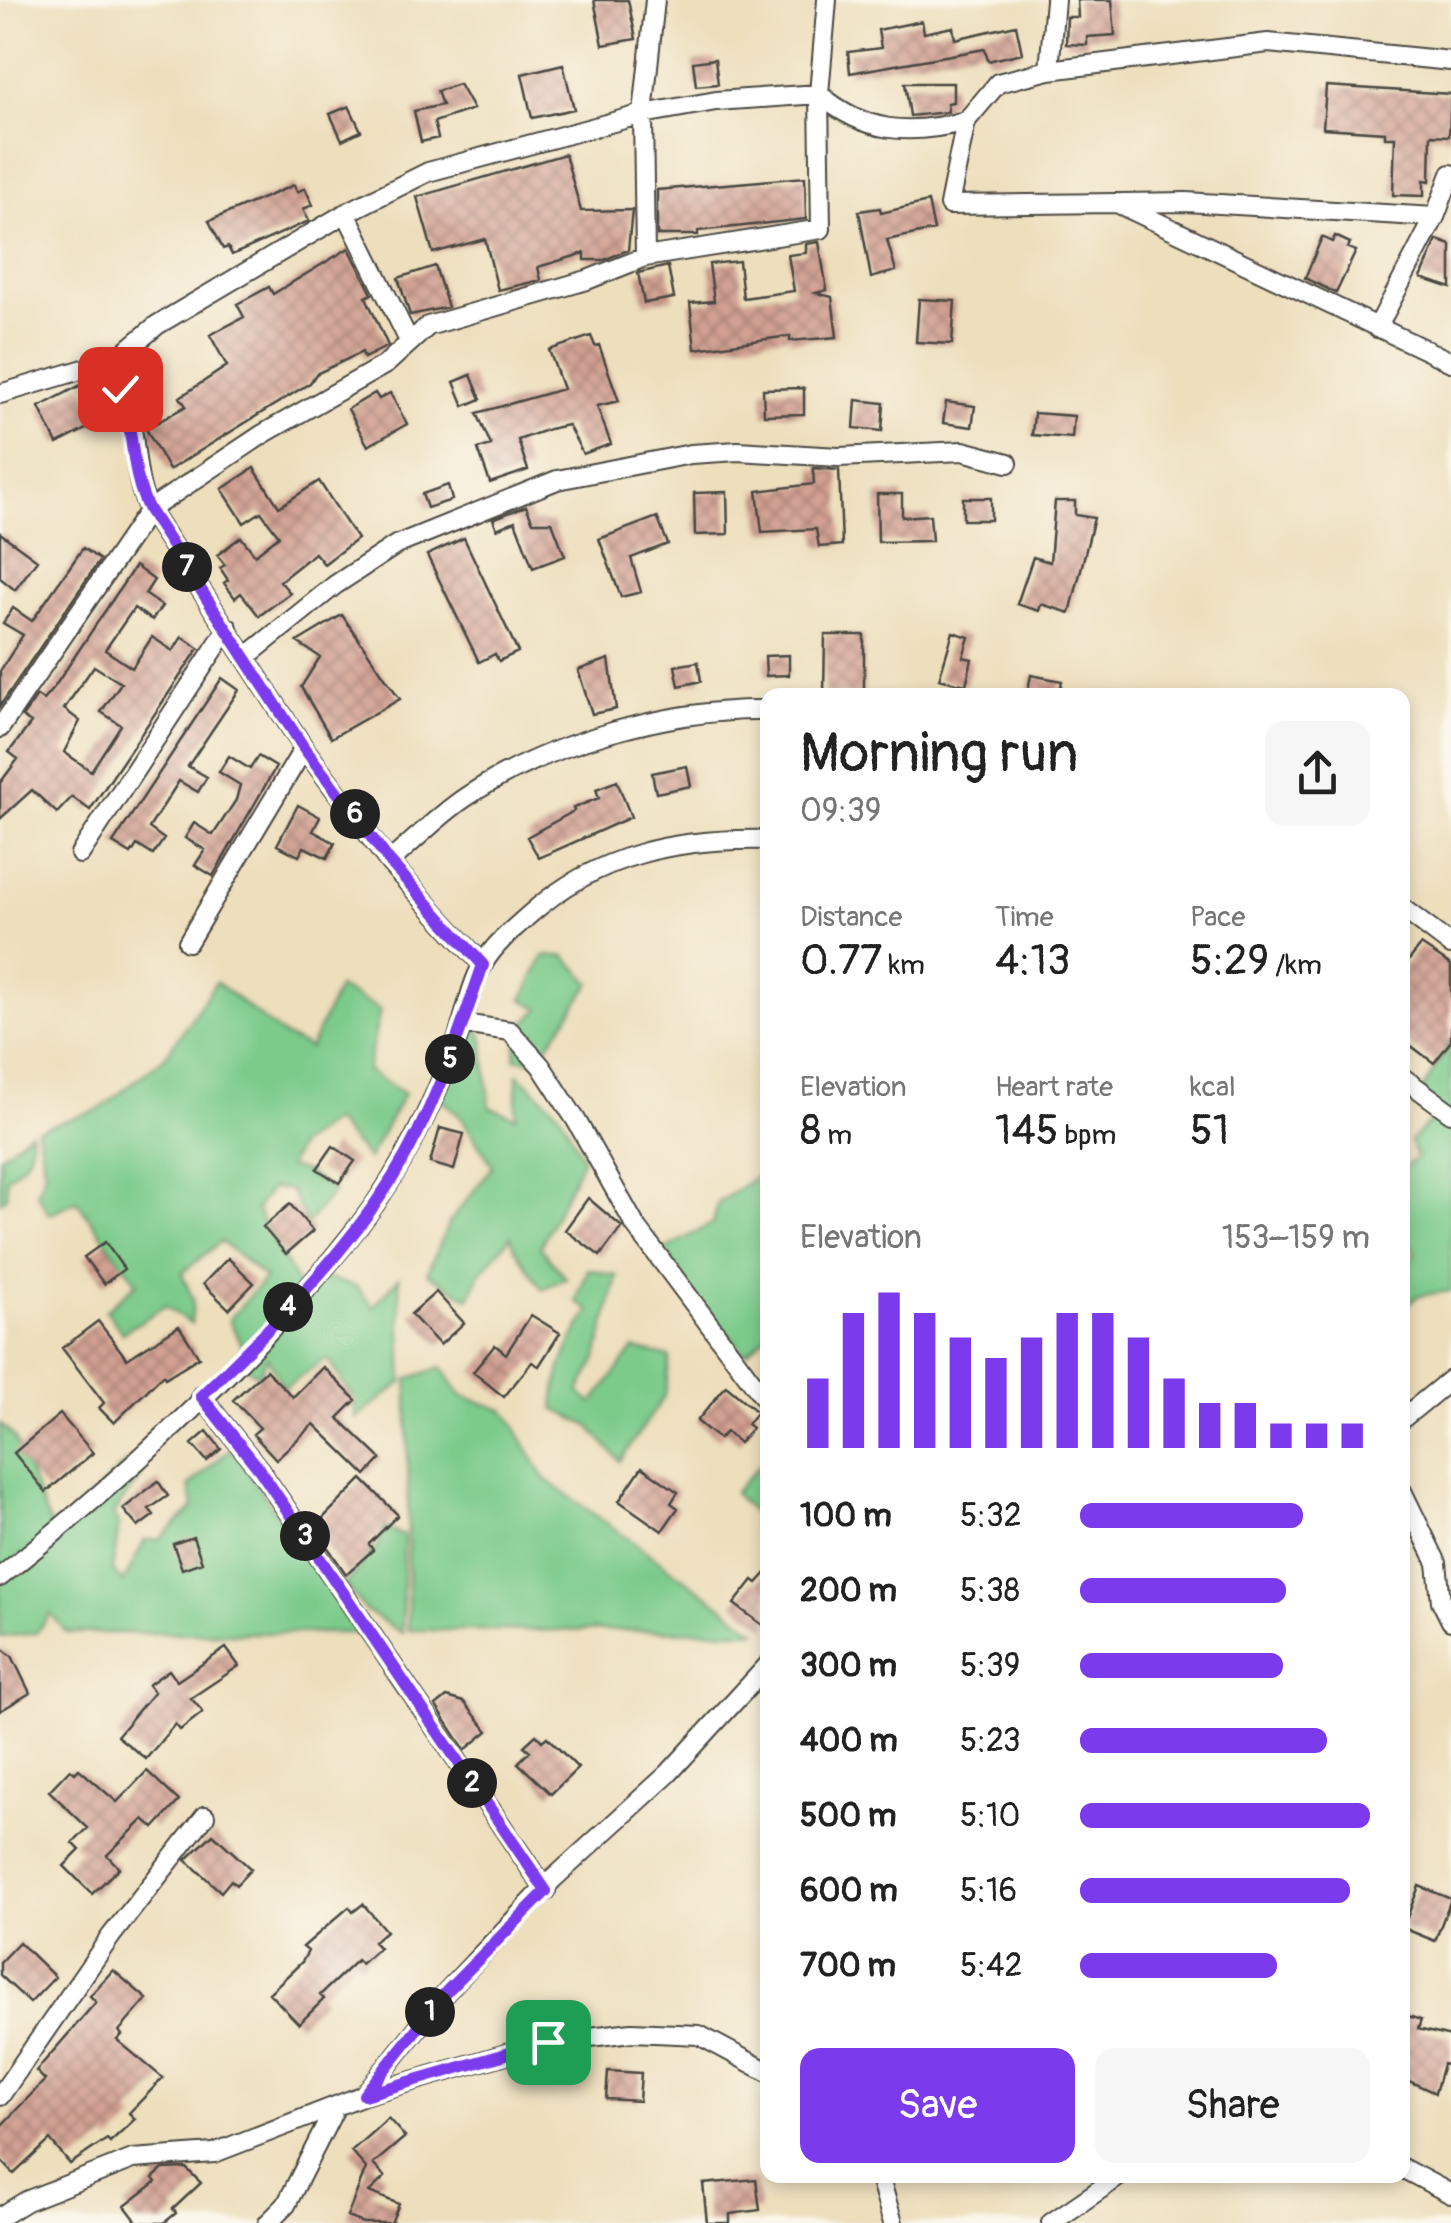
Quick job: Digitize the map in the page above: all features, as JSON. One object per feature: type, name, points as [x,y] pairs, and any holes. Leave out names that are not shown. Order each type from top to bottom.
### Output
[{"type":"street","points":[[645,257],[643,114],[654,0]]},
{"type":"street","points":[[0,728],[149,510],[263,434],[386,364],[428,326],[586,280],[645,257],[820,229],[819,94],[827,0]]},
{"type":"street","points":[[1049,70],[1055,0]]},
{"type":"street","points":[[1435,218],[1186,202],[949,205],[966,121],[998,82],[1049,70],[1268,43],[1451,61]]},
{"type":"street","points":[[101,372],[157,325],[346,213],[428,172],[643,114],[716,101],[819,94],[845,116],[876,129],[928,131],[966,121]]},
{"type":"street","points":[[1376,328],[1435,218],[1451,174]]},
{"type":"street","points":[[1117,203],[1451,362]]},
{"type":"street","points":[[346,213],[409,341]]},
{"type":"street","points":[[0,394],[84,369],[101,372],[120,389],[129,412],[134,476],[149,510],[304,748],[390,862],[483,965]]},
{"type":"street","points":[[246,657],[335,585],[396,545],[557,480],[691,454],[738,451],[839,457],[963,451],[1008,463]]},
{"type":"street","points":[[80,854],[228,628]]},
{"type":"street","points":[[390,862],[465,798],[543,752],[645,725],[760,711]]},
{"type":"street","points":[[188,942],[304,748]]},
{"type":"street","points":[[0,1576],[84,1511],[201,1396],[363,1221],[417,1133],[483,965],[538,906],[630,854],[698,841],[760,840]]},
{"type":"street","points":[[1410,914],[1451,945]]},
{"type":"street","points":[[463,1024],[510,1031],[541,1066],[635,1225],[760,1392]]},
{"type":"street","points":[[1410,1084],[1451,1114]]},
{"type":"street","points":[[1410,1413],[1451,1379]]},
{"type":"street","points":[[201,1396],[259,1469],[546,1891]]},
{"type":"street","points":[[1410,1508],[1436,1564],[1441,1601],[1451,1621]]},
{"type":"street","points":[[364,2095],[447,1991],[546,1891],[553,1878],[668,1774],[760,1674]]},
{"type":"street","points":[[0,2096],[110,1936],[205,1816]]},
{"type":"street","points":[[3,2209],[133,2159],[214,2153],[364,2095],[548,2042],[632,2032],[699,2035],[760,2068]]},
{"type":"street","points":[[268,2223],[286,2206],[336,2106]]},
{"type":"street","points":[[1410,2172],[1451,2194]]},
{"type":"street","points":[[881,2183],[893,2223]]},
{"type":"street","points":[[1051,2223],[1110,2183]]},
{"type":"green space","points":[[544,956],[565,956],[591,983],[537,1062],[515,1058],[519,1027],[540,1009],[523,999]]},
{"type":"green space","points":[[216,982],[285,1037],[310,1048],[338,988],[380,1010],[367,1071],[404,1094],[368,1159],[333,1121],[298,1146],[288,1167],[306,1172],[334,1191],[307,1224],[290,1190],[271,1188],[256,1209],[299,1287],[320,1276],[357,1287],[373,1307],[399,1278],[403,1382],[356,1418],[353,1397],[327,1358],[284,1388],[267,1357],[259,1376],[244,1365],[245,1352],[229,1320],[265,1278],[221,1241],[182,1273],[193,1300],[191,1324],[165,1306],[122,1333],[106,1310],[137,1283],[77,1201],[49,1214],[37,1193],[45,1171],[37,1129],[99,1110],[165,1057]]},
{"type":"green space","points":[[477,1026],[483,1038],[490,1107],[516,1117],[518,1074],[560,1113],[583,1158],[540,1247],[566,1278],[542,1289],[515,1249],[511,1236],[480,1274],[469,1298],[427,1273],[449,1223],[493,1166],[461,1117],[436,1094]]},
{"type":"green space","points":[[1451,1041],[1451,1115],[1421,1104],[1422,1091]]},
{"type":"green space","points":[[1436,1116],[1451,1125],[1451,1291],[1418,1296],[1410,1303],[1410,1260],[1416,1253],[1410,1243],[1410,1163],[1417,1158],[1410,1141]]},
{"type":"green space","points":[[31,1131],[29,1152],[7,1177],[6,1197],[0,1202],[0,1156]]},
{"type":"green space","points":[[760,1174],[760,1341],[746,1354],[656,1254],[713,1223],[718,1203]]},
{"type":"green space","points":[[588,1269],[617,1276],[597,1358],[579,1392],[592,1404],[634,1349],[670,1357],[665,1395],[620,1461],[589,1426],[554,1409],[565,1357],[590,1311],[576,1301]]},
{"type":"green space","points":[[442,1367],[460,1395],[506,1411],[545,1479],[757,1631],[408,1630],[408,1379]]},
{"type":"green space","points":[[0,1424],[14,1437],[54,1534],[0,1571]]},
{"type":"green space","points":[[231,1448],[361,1633],[67,1633],[51,1614],[36,1633],[0,1637],[0,1585],[126,1462],[141,1476],[113,1514],[119,1526],[112,1570],[123,1583],[145,1540],[159,1540],[194,1508],[189,1486]]},
{"type":"green space","points":[[760,1464],[760,1520],[734,1493]]},
{"type":"green space","points":[[385,1528],[404,1536],[402,1633],[365,1610],[345,1584],[378,1546]]},
{"type":"building","points":[[594,0],[628,0],[636,39],[603,45]]},
{"type":"building","points":[[1077,0],[1112,0],[1115,35],[1087,37],[1087,45],[1066,44],[1067,17],[1078,17]]},
{"type":"building","points":[[922,21],[924,33],[953,27],[955,39],[1016,25],[1022,53],[988,61],[985,49],[850,73],[848,52],[881,48],[878,30]]},
{"type":"building","points":[[715,59],[718,84],[696,86],[693,62]]},
{"type":"building","points":[[563,64],[574,109],[532,118],[522,74]]},
{"type":"building","points":[[905,83],[953,83],[953,102],[947,103],[948,112],[910,116]]},
{"type":"building","points":[[459,84],[473,109],[434,122],[438,138],[421,142],[414,111],[442,105],[437,91]]},
{"type":"building","points":[[1326,86],[1451,94],[1449,136],[1431,135],[1430,181],[1424,180],[1424,196],[1393,195],[1395,137],[1385,137],[1385,132],[1323,128]]},
{"type":"building","points":[[349,106],[361,131],[342,140],[330,114]]},
{"type":"building","points":[[565,154],[581,211],[632,210],[628,250],[604,260],[585,260],[585,253],[538,267],[541,280],[498,290],[485,239],[433,253],[417,197]]},
{"type":"building","points":[[805,177],[806,219],[698,231],[698,235],[657,235],[657,190]]},
{"type":"building","points":[[294,185],[297,192],[305,188],[313,205],[303,209],[309,221],[232,255],[228,247],[223,249],[209,221]]},
{"type":"building","points":[[928,202],[934,230],[887,240],[896,271],[871,278],[859,211],[880,208],[881,213]]},
{"type":"building","points":[[1335,236],[1350,243],[1348,248],[1356,251],[1336,293],[1305,278],[1322,237],[1332,242]]},
{"type":"building","points":[[1437,240],[1451,245],[1451,288],[1421,278]]},
{"type":"building","points":[[819,242],[827,290],[816,293],[832,297],[837,337],[790,341],[790,336],[695,349],[690,303],[714,301],[709,264],[739,261],[743,298],[794,291],[788,255],[806,253],[806,244]]},
{"type":"building","points":[[349,248],[372,294],[366,297],[388,346],[364,358],[362,352],[316,374],[310,383],[169,470],[146,429],[186,406],[180,397],[227,366],[210,335],[244,317],[237,304],[269,287],[273,294]]},
{"type":"building","points":[[435,266],[448,307],[410,315],[398,278]]},
{"type":"building","points":[[668,266],[674,298],[644,303],[638,273]]},
{"type":"building","points":[[919,299],[955,301],[952,344],[916,342]]},
{"type":"building","points":[[591,336],[595,346],[599,345],[619,401],[597,406],[611,444],[583,454],[568,425],[549,429],[518,440],[528,470],[490,483],[478,449],[491,445],[477,413],[563,389],[549,350]]},
{"type":"building","points":[[471,375],[481,399],[464,406],[454,382]]},
{"type":"building","points":[[81,385],[101,421],[57,444],[39,407]]},
{"type":"building","points":[[804,388],[804,414],[764,415],[763,389]]},
{"type":"building","points":[[375,393],[379,399],[390,393],[407,424],[368,446],[348,409]]},
{"type":"building","points":[[856,400],[884,403],[882,431],[854,428]]},
{"type":"building","points":[[946,402],[975,406],[972,427],[943,423]]},
{"type":"building","points":[[1034,413],[1074,416],[1072,438],[1032,435]]},
{"type":"building","points":[[254,468],[279,507],[319,481],[357,539],[324,564],[315,553],[280,581],[290,593],[259,616],[241,593],[235,598],[224,583],[228,580],[220,568],[225,565],[217,555],[241,537],[255,555],[279,536],[261,512],[244,523],[222,489]]},
{"type":"building","points":[[813,468],[839,470],[842,545],[819,547],[816,529],[762,532],[757,491],[814,484]]},
{"type":"building","points":[[448,485],[452,500],[427,508],[422,494]]},
{"type":"building","points":[[727,492],[728,534],[695,535],[694,493]]},
{"type":"building","points":[[877,494],[902,494],[902,517],[930,515],[932,541],[878,542]]},
{"type":"building","points":[[963,498],[991,498],[991,520],[963,520]]},
{"type":"building","points":[[1055,501],[1075,501],[1075,515],[1094,518],[1070,613],[1041,604],[1039,611],[1017,604],[1033,557],[1050,562]]},
{"type":"building","points":[[526,506],[533,522],[552,522],[565,556],[533,568],[515,521],[497,529],[493,519]]},
{"type":"building","points":[[657,517],[668,544],[631,558],[641,592],[621,597],[599,539]]},
{"type":"building","points":[[0,533],[37,560],[15,590],[0,578]]},
{"type":"building","points":[[464,538],[518,652],[499,661],[495,654],[479,662],[427,555]]},
{"type":"building","points":[[83,548],[100,560],[0,706],[0,671],[23,635],[3,623],[13,608],[32,621]]},
{"type":"building","points":[[135,566],[154,580],[145,594],[162,606],[152,620],[134,608],[105,650],[132,668],[152,637],[173,651],[182,637],[199,648],[90,810],[72,797],[57,813],[32,790],[0,819],[0,783],[18,759],[9,752],[31,723],[22,717],[37,696],[43,700]],"holes":[[[94,666],[121,683],[101,712],[121,725],[91,771],[64,752],[80,721],[64,709]]]},
{"type":"building","points":[[342,615],[400,699],[331,738],[301,687],[320,657],[297,642]]},
{"type":"building","points":[[953,632],[969,637],[963,657],[972,659],[966,685],[939,679]]},
{"type":"building","points":[[825,635],[864,635],[864,688],[824,688]]},
{"type":"building","points":[[789,655],[789,675],[766,676],[765,656]]},
{"type":"building","points":[[609,659],[616,709],[592,714],[578,670]]},
{"type":"building","points":[[698,662],[701,681],[679,686],[675,666]]},
{"type":"building","points":[[1031,675],[1062,681],[1060,688],[1028,688]]},
{"type":"building","points":[[222,678],[239,690],[188,766],[207,777],[198,792],[179,781],[149,828],[164,839],[153,855],[137,845],[131,854],[113,843]]},
{"type":"building","points":[[229,756],[250,769],[258,756],[276,767],[213,876],[195,865],[205,850],[185,838],[194,823],[213,835],[236,800],[240,785],[219,772]]},
{"type":"building","points":[[687,766],[691,786],[656,793],[652,773]]},
{"type":"building","points":[[617,781],[631,817],[539,858],[527,837],[574,811],[573,808],[599,798],[596,789]]},
{"type":"building","points":[[298,805],[320,817],[313,831],[335,843],[327,858],[304,847],[299,856],[277,845]]},
{"type":"building","points":[[1421,945],[1451,965],[1451,1041],[1434,1063],[1410,1045],[1410,959]]},
{"type":"building","points":[[440,1128],[464,1134],[454,1170],[430,1163]]},
{"type":"building","points":[[333,1146],[355,1161],[339,1183],[317,1169]]},
{"type":"building","points":[[588,1198],[622,1227],[600,1256],[565,1230]]},
{"type":"building","points":[[290,1204],[313,1231],[286,1254],[263,1227]]},
{"type":"building","points":[[105,1242],[124,1269],[104,1284],[84,1257]]},
{"type":"building","points":[[228,1258],[254,1283],[229,1309],[203,1284]]},
{"type":"building","points":[[436,1292],[464,1323],[440,1345],[411,1314]]},
{"type":"building","points":[[531,1315],[560,1333],[539,1366],[532,1362],[504,1397],[473,1372],[495,1345],[506,1354]]},
{"type":"building","points":[[98,1321],[127,1359],[179,1326],[199,1357],[165,1378],[163,1375],[114,1423],[99,1408],[104,1403],[62,1348]]},
{"type":"building","points":[[323,1367],[356,1400],[338,1418],[381,1459],[366,1475],[314,1424],[276,1459],[253,1434],[260,1428],[233,1400],[266,1370],[293,1397]]},
{"type":"building","points":[[726,1386],[757,1412],[747,1424],[752,1428],[739,1443],[726,1432],[719,1439],[697,1421]]},
{"type":"building","points":[[60,1414],[93,1453],[46,1492],[14,1453]]},
{"type":"building","points":[[207,1431],[221,1449],[207,1461],[192,1444]]},
{"type":"building","points":[[642,1467],[678,1492],[671,1503],[678,1508],[662,1531],[619,1501]]},
{"type":"building","points":[[362,1479],[398,1515],[369,1544],[373,1550],[346,1574],[314,1527]]},
{"type":"building","points":[[158,1481],[168,1496],[149,1509],[154,1515],[138,1527],[123,1509]]},
{"type":"building","points":[[193,1537],[202,1562],[182,1569],[173,1544]]},
{"type":"building","points":[[753,1580],[757,1583],[760,1580],[760,1623],[734,1604]]},
{"type":"building","points":[[0,1647],[12,1656],[30,1693],[0,1711]]},
{"type":"building","points":[[226,1648],[239,1666],[191,1698],[203,1712],[180,1730],[175,1724],[146,1759],[117,1736],[154,1692],[148,1685],[169,1670],[177,1681]]},
{"type":"building","points":[[447,1697],[464,1702],[488,1731],[465,1750],[436,1706]]},
{"type":"building","points":[[536,1735],[542,1741],[547,1737],[578,1768],[551,1794],[518,1763],[530,1751],[524,1746]]},
{"type":"building","points":[[70,1769],[75,1773],[79,1769],[117,1802],[147,1771],[179,1801],[154,1828],[144,1819],[107,1855],[119,1868],[92,1894],[64,1866],[80,1850],[73,1843],[88,1828],[49,1791]]},
{"type":"building","points":[[213,1834],[251,1869],[236,1885],[231,1880],[221,1892],[186,1860]]},
{"type":"building","points":[[1419,1886],[1451,1899],[1435,1941],[1410,1931],[1410,1910]]},
{"type":"building","points":[[363,1904],[386,1931],[373,1942],[379,1948],[361,1964],[357,1960],[320,1995],[324,1999],[299,2024],[269,1993],[302,1962],[308,1951],[303,1947],[349,1907],[353,1912]]},
{"type":"building","points":[[19,1942],[55,1977],[30,2003],[0,1975],[0,1962]]},
{"type":"building","points":[[113,1970],[147,1999],[119,2031],[122,2035],[117,2040],[163,2078],[129,2113],[135,2119],[110,2142],[107,2139],[70,2164],[50,2140],[14,2174],[0,2159],[0,2127],[45,2080],[36,2071],[96,2002],[90,1996]]},
{"type":"building","points":[[1410,2017],[1421,2020],[1418,2029],[1451,2037],[1451,2066],[1443,2064],[1435,2093],[1410,2082]]},
{"type":"building","points":[[608,2071],[641,2073],[639,2101],[606,2099]]},
{"type":"building","points":[[388,2118],[405,2137],[373,2164],[385,2177],[369,2192],[399,2204],[391,2223],[363,2223],[347,2217],[366,2168],[351,2151]]},
{"type":"building","points":[[186,2168],[201,2183],[173,2209],[176,2213],[164,2223],[138,2223],[125,2206],[156,2182],[153,2178],[163,2169]]},
{"type":"building","points":[[756,2179],[760,2210],[730,2214],[730,2223],[707,2223],[703,2184]]},
{"type":"route","points":[[120,389],[129,412],[134,476],[149,510],[304,748],[390,862],[483,965],[441,1084],[394,1175],[339,1250],[201,1396],[259,1469],[546,1891],[447,1991],[364,2095],[548,2042]]}]
